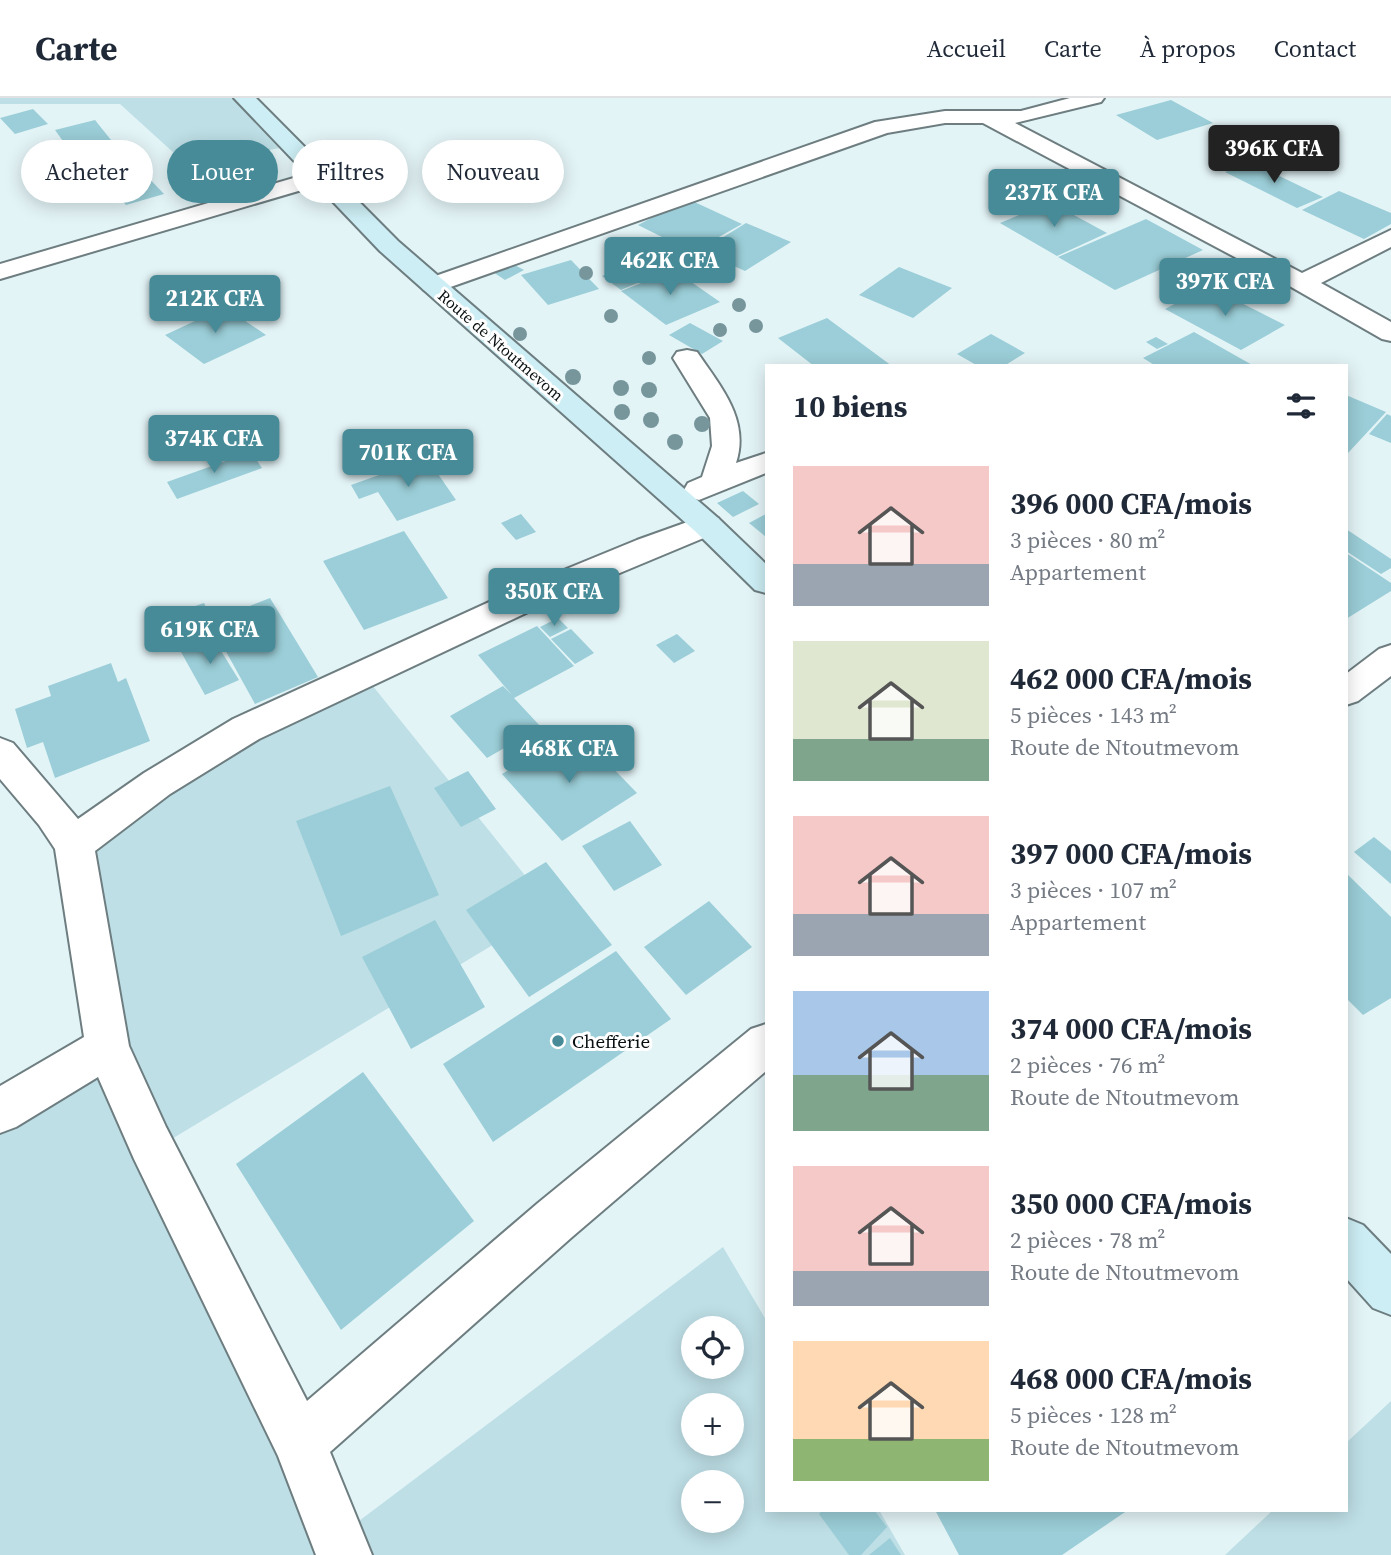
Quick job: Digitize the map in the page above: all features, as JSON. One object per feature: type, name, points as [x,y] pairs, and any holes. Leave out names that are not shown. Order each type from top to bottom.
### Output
[{"type":"street","name":"Route de Ntoutmevom","points":[[244,98],[292,147]]},
{"type":"street","points":[[923,98],[945,117]]},
{"type":"street","points":[[433,285],[883,127],[945,117],[1021,117],[1094,98]]},
{"type":"street","points":[[989,118],[1302,283],[1391,333]]},
{"type":"street","points":[[0,272],[292,186]]},
{"type":"street","name":"Route de Ntoutmevom","points":[[347,203],[389,246],[679,500],[765,581]]},
{"type":"street","points":[[1302,283],[1391,237]]},
{"type":"street","points":[[687,358],[724,418],[727,446],[715,483]]},
{"type":"street","points":[[679,500],[765,462]]},
{"type":"street","points":[[74,845],[102,821],[246,729],[538,595],[654,544],[707,525]]},
{"type":"street","points":[[1348,690],[1391,658]]},
{"type":"street","points":[[0,753],[53,814],[74,845],[107,1047],[150,1143],[300,1443],[344,1555]]},
{"type":"street","points":[[300,1443],[555,1220],[765,1045]]},
{"type":"street","points":[[0,1111],[107,1047]]},
{"type":"street","points":[[1348,1244],[1391,1290]]},
{"type":"shaded area","points":[[0,98],[253,98],[299,140],[292,140],[292,146],[278,148],[278,140],[167,140],[167,147],[120,104],[0,104]]},
{"type":"shaded area","points":[[360,670],[552,909],[152,1151],[335,1539],[723,1247],[765,1318],[765,1512],[880,1512],[905,1555],[0,1555],[0,1100],[101,1043],[74,900],[110,821]]},
{"type":"shaded area","points":[[1391,1401],[1391,1555],[1225,1555],[1271,1512],[1348,1512],[1348,1441]]},
{"type":"building","points":[[1171,100],[1213,123],[1157,140],[1116,115]]},
{"type":"building","points":[[33,109],[48,124],[15,134],[0,118]]},
{"type":"building","points":[[95,120],[111,140],[62,140],[55,130]]},
{"type":"building","points":[[1250,162],[1323,197],[1297,208],[1225,172]]},
{"type":"building","points":[[153,182],[164,194],[153,197]]},
{"type":"building","points":[[1339,191],[1391,213],[1391,224],[1364,239],[1302,210]]},
{"type":"building","points":[[688,199],[742,224],[692,252],[638,225]]},
{"type":"building","points":[[1050,202],[1107,233],[1057,256],[1000,223]]},
{"type":"building","points":[[1146,219],[1203,250],[1115,290],[1058,257]]},
{"type":"building","points":[[746,223],[791,242],[745,271],[701,251]]},
{"type":"building","points":[[571,260],[599,289],[548,305],[521,275]]},
{"type":"building","points":[[637,262],[656,275],[621,290],[602,276]]},
{"type":"building","points":[[511,263],[524,270],[505,280],[493,272]]},
{"type":"building","points":[[899,267],[952,288],[913,318],[859,295]]},
{"type":"building","points":[[674,270],[720,302],[666,325],[621,291]]},
{"type":"building","points":[[1208,286],[1285,325],[1241,350],[1165,309]]},
{"type":"building","points":[[225,307],[266,335],[204,364],[165,335]]},
{"type":"building","points":[[827,318],[889,364],[811,364],[778,338]]},
{"type":"building","points":[[690,323],[723,341],[702,354],[669,335]]},
{"type":"building","points":[[1194,332],[1250,364],[1153,364],[1143,358]]},
{"type":"building","points":[[991,334],[1025,353],[1007,364],[974,364],[957,354]]},
{"type":"building","points":[[1156,337],[1168,344],[1157,349],[1146,342]]},
{"type":"building","points":[[1348,396],[1386,412],[1348,453]]},
{"type":"building","points":[[1387,414],[1391,416],[1391,443],[1369,434]]},
{"type":"building","points":[[251,452],[262,468],[177,499],[167,482]]},
{"type":"building","points":[[427,458],[456,500],[397,521],[378,492],[359,499],[351,485]]},
{"type":"building","points":[[743,491],[759,504],[733,517],[717,503]]},
{"type":"building","points":[[521,514],[536,532],[516,540],[501,523]]},
{"type":"building","points":[[765,515],[765,536],[749,523]]},
{"type":"building","points":[[1348,530],[1391,559],[1391,568],[1381,574],[1348,552]]},
{"type":"building","points":[[404,531],[448,598],[364,630],[323,561]]},
{"type":"building","points":[[1348,554],[1391,583],[1391,591],[1348,618]]},
{"type":"building","points":[[270,598],[318,677],[255,704],[213,628],[176,641],[166,616],[204,603],[212,621]]},
{"type":"building","points":[[558,618],[568,628],[550,637],[540,627]]},
{"type":"building","points":[[537,626],[574,666],[514,698],[541,727],[487,758],[450,716],[503,686],[512,695],[478,655]]},
{"type":"building","points":[[571,629],[594,653],[575,664],[551,639]]},
{"type":"building","points":[[677,634],[695,651],[674,663],[656,645]]},
{"type":"building","points":[[213,638],[239,680],[205,695],[181,652]]},
{"type":"building","points":[[111,663],[118,682],[126,678],[150,741],[55,778],[43,742],[27,748],[15,709],[51,696],[48,686]]},
{"type":"building","points":[[576,730],[637,793],[562,841],[502,774]]},
{"type":"building","points":[[468,771],[496,809],[461,827],[434,788]]},
{"type":"building","points":[[390,786],[439,895],[341,936],[296,821]]},
{"type":"building","points":[[630,821],[662,865],[614,891],[582,846]]},
{"type":"building","points":[[1374,837],[1391,851],[1391,884],[1354,852]]},
{"type":"building","points":[[546,862],[612,945],[529,997],[466,910]]},
{"type":"building","points":[[1348,875],[1391,917],[1391,998],[1363,1015],[1348,1000]]},
{"type":"building","points":[[709,901],[752,947],[686,995],[644,947]]},
{"type":"building","points":[[435,920],[485,1007],[411,1049],[362,957]]},
{"type":"building","name":"Chefferie","points":[[616,951],[671,1019],[493,1142],[443,1064]]},
{"type":"building","points":[[363,1072],[474,1221],[341,1330],[236,1164]]},
{"type":"building","points":[[876,1512],[887,1527],[861,1555],[849,1555],[819,1514]]},
{"type":"building","points":[[936,1512],[1125,1512],[1062,1555],[959,1555]]},
{"type":"building","points":[[890,1538],[901,1555],[869,1555]]},
{"type":"place","name":"Chefferie","points":[[558,1041]]}]
